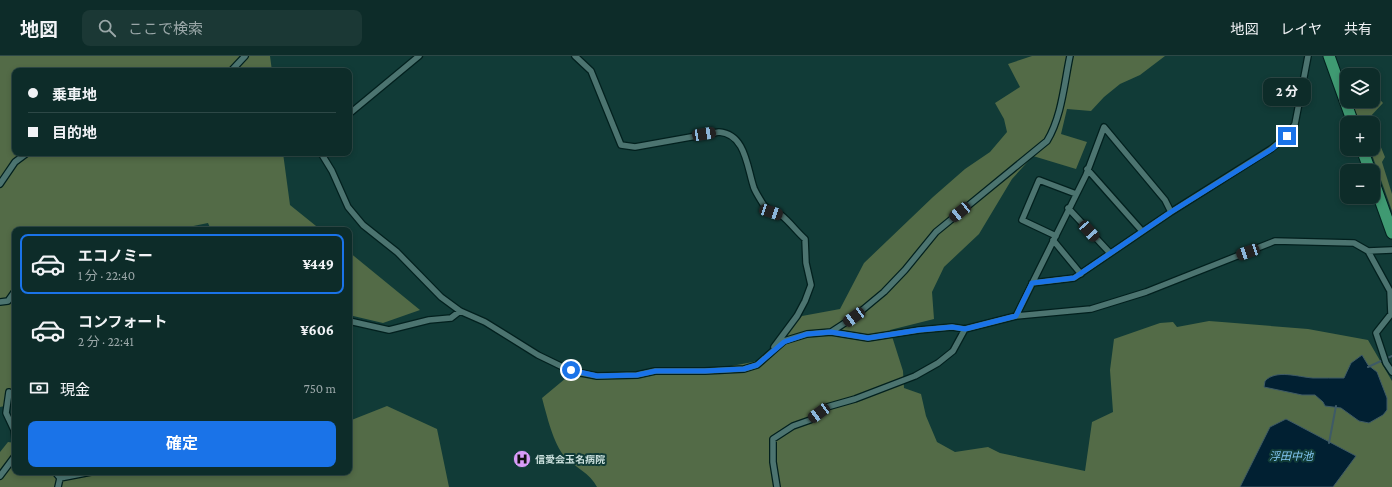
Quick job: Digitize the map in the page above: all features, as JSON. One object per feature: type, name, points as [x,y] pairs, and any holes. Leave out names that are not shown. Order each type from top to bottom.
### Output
[{"type":"highway","points":[[1329,56],[1350,116]]},
{"type":"highway","points":[[1380,200],[1392,233]]},
{"type":"street","points":[[234,68],[245,56]]},
{"type":"street","points":[[352,112],[419,56]]},
{"type":"street","points":[[575,56],[591,71],[605,110],[621,145],[635,147],[719,132],[728,133],[739,143],[749,167],[754,188],[764,205],[771,212],[781,215],[805,239],[806,263],[810,285],[805,301],[786,332],[765,358]]},
{"type":"street","points":[[831,332],[854,317],[884,292],[905,270],[936,232],[1047,141],[1054,130],[1058,118],[1070,56]]},
{"type":"street","points":[[1032,283],[1074,278],[1171,212],[1272,149],[1287,136],[1295,124],[1308,56]]},
{"type":"street","points":[[1016,316],[1086,174],[1104,127],[1165,200],[1171,212]]},
{"type":"street","points":[[0,184],[15,162],[23,156]]},
{"type":"street","points":[[323,156],[332,171],[348,207],[363,224],[397,252],[441,297],[460,311],[485,322],[538,355],[564,367],[597,376],[637,375],[667,370],[705,371],[744,369],[757,365],[784,342],[807,334],[831,332],[868,338],[919,330],[952,327],[965,329],[1016,316],[1091,309],[1111,304],[1275,241],[1296,240],[1354,243],[1368,251],[1390,291],[1391,314],[1376,333],[1382,355],[1392,372]]},
{"type":"street","points":[[1088,169],[1142,231]]},
{"type":"street","points":[[1076,194],[1039,180],[1022,220],[1055,238],[1081,274]]},
{"type":"street","points":[[1068,208],[1110,253]]},
{"type":"street","points":[[1368,251],[1392,250]]},
{"type":"street","points":[[0,302],[8,301],[12,295]]},
{"type":"street","points":[[352,322],[389,330],[429,320],[451,318],[460,311]]},
{"type":"street","points":[[777,487],[773,462],[773,439],[793,426],[810,420],[828,407],[855,399],[915,376],[938,364],[953,351],[965,329]]},
{"type":"street","points":[[9,392],[6,413],[12,426]]},
{"type":"street","points":[[0,476],[12,460]]},
{"type":"street","points":[[60,478],[76,475]]},
{"type":"street","points":[[58,487],[60,478]]},
{"type":"green space","points":[[0,56],[270,56],[272,68],[12,68],[12,156],[283,156],[290,205],[317,227],[210,227],[208,223],[189,227],[12,227],[12,405],[0,407]]},
{"type":"green space","points":[[1032,56],[1165,56],[1140,75],[1120,84],[1104,97],[1091,111],[1067,109],[1061,134],[1087,142],[1076,169],[1033,156],[1012,179],[979,234],[944,267],[932,292],[934,319],[890,330],[903,371],[904,388],[921,394],[926,416],[937,442],[955,452],[988,447],[1000,453],[1085,471],[1092,422],[1113,412],[1110,370],[1114,339],[1160,323],[1173,322],[1177,327],[1209,321],[1308,329],[1368,340],[1392,381],[1392,487],[597,487],[587,474],[565,457],[554,437],[542,398],[566,378],[705,371],[758,361],[802,316],[840,309],[864,263],[933,197],[965,169],[990,152],[1007,132],[1004,119],[995,103],[1020,87],[1008,64]]},
{"type":"green space","points":[[1354,108],[1378,108],[1371,116],[1357,116]]},
{"type":"green space","points":[[1380,145],[1385,157],[1382,162],[1392,194],[1392,211],[1380,177],[1380,164],[1375,164],[1372,156],[1380,156]]},
{"type":"green space","points":[[352,254],[420,310],[383,323],[352,316]]},
{"type":"green space","points":[[387,406],[437,429],[449,487],[0,487],[0,452],[8,442],[12,443],[12,475],[352,475],[352,420]]},
{"type":"water","points":[[1362,355],[1368,365],[1377,372],[1387,398],[1387,410],[1383,415],[1369,423],[1359,421],[1341,408],[1325,406],[1323,402],[1315,395],[1302,395],[1264,387],[1265,381],[1275,375],[1294,375],[1313,378],[1344,378],[1351,363]]},
{"type":"water","name":"浮田中池","points":[[1286,419],[1356,456],[1333,487],[1240,487],[1270,427]]},
{"type":"waterway","points":[[1368,367],[1392,356]]},
{"type":"waterway","points":[[1329,443],[1336,406]]},
{"type":"place","name":"信愛会玉名病院","points":[[522,459]]},
{"type":"route","points":[[571,370],[597,376],[618,376],[673,370],[705,371],[744,369],[757,365],[784,342],[807,334],[831,332],[868,338],[919,330],[952,327],[965,329],[1016,316],[1032,283],[1074,278],[1171,212],[1272,149],[1287,136]]}]
